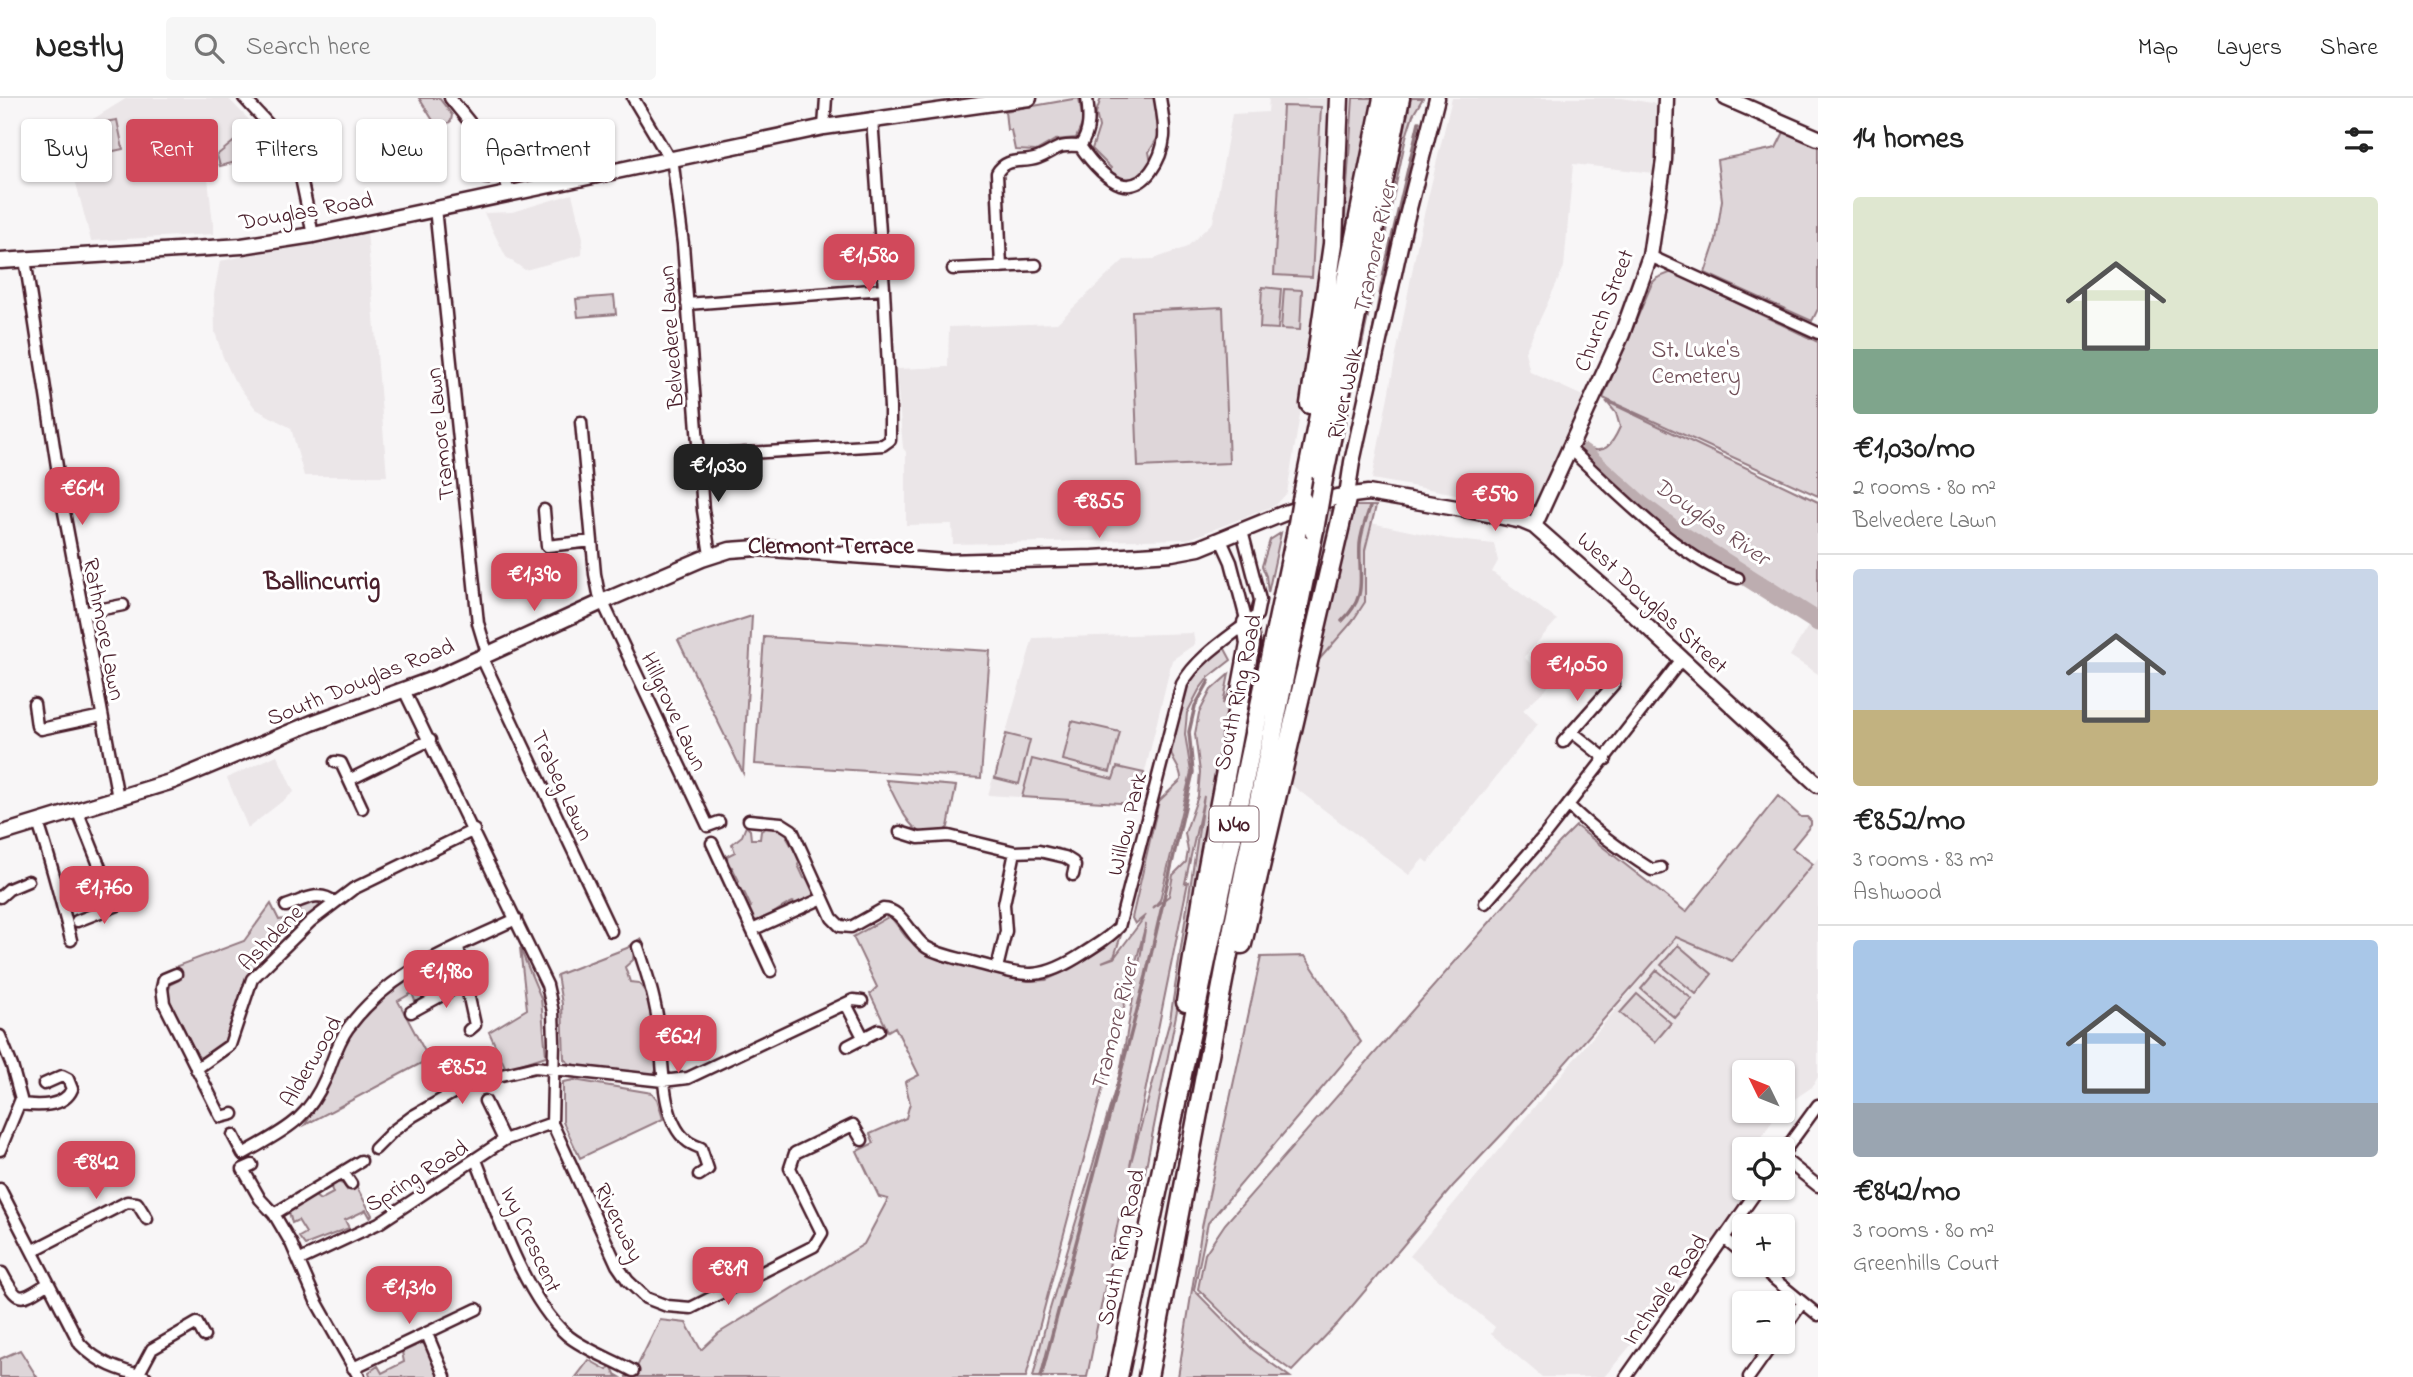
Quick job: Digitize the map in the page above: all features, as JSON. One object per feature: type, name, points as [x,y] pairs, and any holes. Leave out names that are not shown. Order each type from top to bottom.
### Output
[{"type":"highway","points":[[1303,490],[1301,466],[1333,244],[1339,98]]},
{"type":"highway","name":"South Ring Road","points":[[1118,1377],[1296,535],[1383,98]]},
{"type":"highway","name":"South Ring Road","points":[[1148,1377],[1236,914],[1400,98]]},
{"type":"highway","points":[[1205,1087],[1236,969],[1347,495]]},
{"type":"highway","points":[[1172,1113],[1191,962],[1250,644],[1247,624]]},
{"type":"main road","name":"Douglas Road","points":[[0,261],[242,246],[313,235],[824,127],[1029,98]]},
{"type":"main road","name":"River Walk","points":[[1347,495],[1401,241],[1437,98]]},
{"type":"main road","name":"Church Street","points":[[1534,526],[1622,334],[1650,256],[1664,160],[1666,98]]},
{"type":"main road","points":[[1726,98],[1743,101],[1818,138]]},
{"type":"main road","name":"West Douglas Street","points":[[1347,495],[1368,493],[1393,496],[1522,521],[1534,526],[1818,785]]},
{"type":"main road","name":"South Douglas Road","points":[[0,834],[173,781],[312,723],[404,690],[710,555],[751,548],[946,562],[1074,559],[1180,552],[1221,540],[1285,513],[1347,495]]},
{"type":"street","points":[[244,98],[296,154],[313,235]]},
{"type":"street","points":[[450,98],[500,160],[509,193]]},
{"type":"street","points":[[633,98],[670,158]]},
{"type":"street","points":[[824,127],[826,98]]},
{"type":"street","points":[[1080,146],[1088,125],[1087,98]]},
{"type":"street","points":[[1080,146],[1113,180],[1128,185],[1140,181],[1153,169],[1163,142],[1160,98]]},
{"type":"street","points":[[698,456],[883,445],[891,436],[873,118]]},
{"type":"street","points":[[1001,267],[997,190],[997,173],[1000,167],[1010,161],[1034,160],[1058,146],[1080,146]]},
{"type":"street","name":"Belvedere Lawn","points":[[670,158],[679,211],[698,456],[710,555]]},
{"type":"street","name":"Tramore Lawn","points":[[435,208],[478,623],[484,655]]},
{"type":"street","points":[[1650,256],[1818,333]]},
{"type":"street","name":"Rathmore Lawn","points":[[24,260],[64,512],[118,798]]},
{"type":"street","points":[[953,269],[1035,265]]},
{"type":"street","points":[[687,304],[884,289]]},
{"type":"street","points":[[581,422],[595,574],[602,601]]},
{"type":"street","points":[[1570,449],[1625,500],[1680,545],[1706,563],[1738,578]]},
{"type":"street","points":[[572,458],[584,456]]},
{"type":"street","points":[[544,510],[547,546],[592,541]]},
{"type":"street","points":[[1221,540],[1231,562],[1247,624],[1257,615],[1260,600],[1242,531]]},
{"type":"street","name":"Hillgrove Lawn","points":[[602,601],[708,826],[719,821]]},
{"type":"street","points":[[83,612],[123,605]]},
{"type":"street","name":"Willow Park","points":[[823,898],[836,922],[846,928],[883,909],[893,910],[914,937],[931,950],[1026,974],[1044,974],[1106,939],[1118,927],[1182,684],[1203,659],[1247,624]]},
{"type":"street","name":"Trabeg Lawn","points":[[484,655],[611,931]]},
{"type":"street","points":[[1485,903],[1555,822],[1682,659]]},
{"type":"street","points":[[1563,742],[1614,684]]},
{"type":"street","points":[[404,690],[474,830],[550,995],[554,1068],[552,1123]]},
{"type":"street","points":[[34,704],[37,726],[41,729],[102,716]]},
{"type":"street","points":[[1572,732],[1605,759]]},
{"type":"street","points":[[349,780],[430,740]]},
{"type":"street","points":[[335,762],[341,763],[362,808]]},
{"type":"street","points":[[1568,804],[1616,847],[1653,870],[1661,868]]},
{"type":"street","points":[[76,921],[119,904],[77,810]]},
{"type":"street","points":[[749,820],[781,823],[792,830],[823,898],[752,930]]},
{"type":"street","points":[[38,823],[55,872],[71,940]]},
{"type":"street","name":"Ashdene","points":[[196,1069],[230,1045],[249,986],[256,973],[334,902],[355,888],[474,830]]},
{"type":"street","name":"Willow Park","points":[[900,832],[919,838],[950,836],[1015,852],[1039,852],[1065,857],[1075,866],[1073,875]]},
{"type":"street","points":[[712,843],[771,971]]},
{"type":"street","points":[[997,968],[1006,931],[1004,904],[1015,852]]},
{"type":"street","points":[[0,897],[9,889],[28,881]]},
{"type":"street","name":"Ashdene","points":[[286,906],[318,895],[325,895],[334,902]]},
{"type":"street","name":"Alderwood","points":[[233,1135],[243,1154],[296,1124],[317,1097],[341,1039],[377,997],[403,974],[516,919]]},
{"type":"street","points":[[458,947],[475,1025],[468,1030]]},
{"type":"street","points":[[638,947],[652,989],[669,1114],[685,1140],[701,1148],[708,1169],[699,1175]]},
{"type":"street","points":[[176,974],[164,979],[162,995],[221,1117],[233,1114]]},
{"type":"street","points":[[411,1012],[466,982]]},
{"type":"street","points":[[374,1149],[413,1116],[472,1082],[535,1067],[663,1081],[688,1078],[853,1000],[862,1001]]},
{"type":"street","points":[[846,1004],[864,1039]]},
{"type":"street","points":[[848,1046],[879,1030]]},
{"type":"street","points":[[0,1036],[20,1093],[20,1104],[0,1150]]},
{"type":"street","points":[[20,1104],[48,1106],[70,1094],[72,1089],[68,1079],[62,1076],[44,1084]]},
{"type":"street","points":[[485,1101],[504,1140]]},
{"type":"street","points":[[1795,1138],[1818,1105]]},
{"type":"street","name":"Spring Road","points":[[300,1260],[379,1223],[504,1140],[552,1123]]},
{"type":"street","name":"Riverway","points":[[552,1123],[617,1265],[628,1281],[646,1298],[667,1306],[691,1308],[814,1246],[822,1233],[790,1168],[795,1153],[853,1125],[862,1140]]},
{"type":"street","name":"Ivy Crescent","points":[[476,1160],[524,1274],[542,1309],[569,1337],[633,1371]]},
{"type":"street","points":[[274,1214],[361,1161]]},
{"type":"street","points":[[252,1165],[243,1169],[260,1199],[274,1214],[300,1260],[316,1301],[359,1377]]},
{"type":"street","points":[[1795,1166],[1818,1186]]},
{"type":"street","points":[[343,1172],[351,1184]]},
{"type":"street","points":[[0,1189],[47,1284],[76,1337],[87,1351],[110,1366],[140,1376],[148,1353],[164,1341],[197,1323],[204,1336]]},
{"type":"street","name":"Inchvale Road","points":[[1626,1377],[1751,1200]]},
{"type":"street","points":[[32,1251],[127,1202],[136,1203],[147,1219]]},
{"type":"street","points":[[1724,1238],[1732,1244]]},
{"type":"street","points":[[2,1273],[13,1294],[20,1298],[25,1298],[47,1284]]},
{"type":"street","points":[[1771,1277],[1818,1315]]},
{"type":"street","points":[[1795,1313],[1802,1303]]},
{"type":"street","points":[[353,1368],[477,1309]]},
{"type":"street","points":[[427,1334],[445,1377]]},
{"type":"street","points":[[1749,1377],[1765,1354]]},
{"type":"shaded area","points":[[127,98],[228,98],[248,119],[232,119],[232,163],[218,166],[218,119],[126,119],[126,182],[208,182],[214,234],[91,241],[76,182],[112,182],[112,119],[93,119]]},
{"type":"shaded area","points":[[1269,98],[1329,98],[1334,168],[1324,270],[1287,493],[1276,505],[1189,539],[953,544],[952,524],[906,525],[906,452],[903,448],[896,369],[948,367],[949,327],[1057,323],[1124,260],[1154,259],[1187,247],[1213,222],[1232,114],[1268,112]]},
{"type":"shaded area","points":[[1452,98],[1622,98],[1658,104],[1653,173],[1573,164],[1564,267],[1525,352],[1530,372],[1585,397],[1535,505],[1524,509],[1372,479],[1420,231]]},
{"type":"shaded area","points":[[572,194],[583,238],[582,255],[525,270],[506,257],[484,213],[512,212]]},
{"type":"shaded area","points":[[367,231],[387,476],[304,476],[291,428],[256,409],[234,380],[223,357],[215,332],[214,294],[220,261]]},
{"type":"shaded area","points":[[1371,523],[1448,539],[1494,544],[1498,561],[1492,572],[1557,620],[1524,657],[1551,684],[1523,710],[1538,724],[1428,863],[1423,859],[1409,875],[1289,783],[1317,662],[1352,622],[1365,602],[1365,550]]},
{"type":"shaded area","points":[[1810,623],[1818,624],[1818,674],[1790,656]]},
{"type":"shaded area","points":[[1193,633],[1195,644],[1172,660],[1137,805],[988,795],[1033,638]]},
{"type":"shaded area","points":[[277,755],[294,792],[248,828],[227,778]]},
{"type":"shaded area","points":[[1818,858],[1818,1077],[1812,1087],[1796,1098],[1796,1060],[1732,1060],[1732,1124],[1770,1124],[1762,1137],[1732,1137],[1732,1200],[1742,1200],[1739,1212],[1732,1214],[1732,1219],[1690,1263],[1661,1310],[1604,1377],[1542,1377],[1491,1334],[1495,1327],[1410,1256],[1676,937],[1732,961]]},
{"type":"green space","points":[[419,98],[439,98],[452,115],[447,124],[447,119],[432,119]]},
{"type":"green space","points":[[1079,98],[1083,122],[1076,138],[1055,140],[1036,151],[1015,150],[1011,130],[1007,130],[1005,111]]},
{"type":"green space","points":[[1101,98],[1157,98],[1160,134],[1149,152],[1151,163],[1136,178],[1124,179],[1110,171],[1111,168],[1092,149],[1099,127],[1096,113]]},
{"type":"green space","points":[[1353,98],[1376,98],[1329,319],[1345,215]]},
{"type":"green space","points":[[1411,98],[1423,98],[1413,115],[1406,137],[1334,476]]},
{"type":"green space","points":[[1283,106],[1321,107],[1312,277],[1274,275]]},
{"type":"green space","points":[[117,120],[123,149],[112,151],[112,121]]},
{"type":"green space","points":[[1785,130],[1818,146],[1818,309],[1812,321],[1705,273],[1716,240],[1722,200],[1717,160],[1776,148]]},
{"type":"green space","points":[[232,143],[232,163],[220,166],[218,154]]},
{"type":"green space","name":"St. Luke's Cemetery","points":[[1672,272],[1818,342],[1818,496],[1603,398],[1652,283]]},
{"type":"green space","points":[[1262,287],[1281,289],[1278,329],[1260,328]]},
{"type":"green space","points":[[1284,289],[1302,290],[1300,330],[1281,329]]},
{"type":"green space","points":[[614,296],[616,314],[578,317],[576,299]]},
{"type":"green space","points":[[1223,307],[1229,463],[1138,467],[1132,311]]},
{"type":"green space","points":[[1606,401],[1818,502],[1818,612],[1680,534],[1577,457],[1583,446],[1602,450],[1617,433],[1620,427],[1616,413]]},
{"type":"green space","points":[[1355,506],[1376,506],[1365,550],[1365,602],[1352,622],[1317,662]]},
{"type":"green space","points":[[1327,510],[1337,511],[1251,881]]},
{"type":"green space","points":[[1281,533],[1268,593],[1262,566],[1270,540]]},
{"type":"green space","points":[[752,616],[743,773],[678,640]]},
{"type":"green space","points":[[764,637],[990,651],[981,778],[755,764]]},
{"type":"green space","points":[[1224,647],[1231,660],[1208,678],[1187,713],[1185,734],[1191,772],[1160,900],[1153,908],[1169,896],[1173,875],[1186,862],[1188,851],[1185,833],[1198,796],[1200,772],[1195,734],[1199,713],[1211,690],[1229,674],[1223,704],[1234,683],[1183,980],[1137,1212],[1121,1207],[1087,1377],[1033,1377],[1047,1319],[1120,1073],[1146,924],[1026,1377],[625,1377],[633,1375],[660,1320],[686,1323],[701,1350],[719,1333],[864,1244],[888,1199],[879,1197],[857,1151],[874,1143],[870,1134],[906,1118],[910,1103],[905,1082],[919,1075],[895,1027],[888,1031],[870,994],[877,987],[853,937],[890,916],[906,937],[926,954],[1028,981],[1046,980],[1070,969],[1107,946],[1122,932],[1114,957],[1102,962],[1114,958],[1146,915],[1135,924],[1132,918],[1159,801],[1181,780],[1171,750],[1189,681],[1205,662]],"holes":[[[1204,796],[1170,1020],[1130,1166]]]},
{"type":"green space","points":[[1072,721],[1120,732],[1110,772],[1063,760]]},
{"type":"green space","points":[[1006,734],[1030,740],[1019,784],[995,778]]},
{"type":"green space","points":[[1032,759],[1113,779],[1117,767],[1144,773],[1136,804],[1022,797]]},
{"type":"green space","points":[[886,780],[956,786],[948,827],[945,830],[927,832],[917,830],[901,810]]},
{"type":"green space","points":[[1778,796],[1801,817],[1807,817],[1811,821],[1811,825],[1792,848],[1813,864],[1732,961],[1676,937],[1508,1128],[1453,1186],[1338,1323],[1292,1371],[1252,1342],[1198,1289],[1205,1254],[1225,1224],[1576,826],[1686,912]]},
{"type":"green space","points":[[746,826],[750,830],[751,839],[760,839],[761,831],[771,827],[788,833],[787,838],[800,860],[798,865],[814,890],[812,898],[797,904],[793,902],[759,922],[752,918],[748,909],[751,907],[744,892],[737,886],[739,881],[732,867],[728,866],[727,856],[735,852],[732,844],[742,836]]},
{"type":"green space","points":[[316,900],[320,902],[318,908],[248,976],[227,1041],[204,1058],[198,1057],[167,995],[171,984],[181,979],[177,966],[244,941],[271,904],[279,920],[299,916],[301,905]]},
{"type":"green space","points":[[641,938],[643,943],[634,949],[633,960],[625,967],[630,982],[639,983],[648,996],[657,1067],[655,1073],[647,1076],[570,1064],[564,1059],[562,1004],[557,975],[627,948]]},
{"type":"green space","points":[[1678,945],[1712,974],[1696,994],[1661,965]]},
{"type":"green space","points":[[520,948],[541,998],[546,1056],[506,1069],[489,1032],[527,1009]]},
{"type":"green space","points":[[448,955],[453,969],[451,983],[419,1001],[415,1001],[412,993],[398,1001],[429,1059],[305,1125],[325,1092],[340,1050],[356,1026],[404,979]]},
{"type":"green space","points":[[1305,956],[1361,1042],[1208,1223],[1194,1290],[1253,1350],[1290,1377],[1178,1377],[1202,1227],[1261,957]]},
{"type":"green space","points":[[1657,970],[1692,999],[1675,1018],[1641,989]]},
{"type":"green space","points":[[1637,994],[1671,1023],[1655,1042],[1620,1013]]},
{"type":"green space","points":[[574,1080],[652,1093],[657,1099],[663,1119],[580,1158],[563,1122],[563,1082]]},
{"type":"green space","points":[[337,1182],[343,1184],[347,1190],[355,1184],[372,1215],[370,1217],[366,1210],[345,1220],[349,1228],[305,1245],[299,1237],[306,1233],[298,1220],[292,1223],[289,1212],[294,1205],[314,1195],[320,1200],[333,1193],[330,1185]]},
{"type":"green space","points":[[422,1343],[428,1346],[441,1377],[370,1377],[369,1372],[378,1366],[382,1373],[404,1362],[402,1352]]},
{"type":"green space","points":[[20,1350],[37,1377],[0,1377],[0,1359]]},
{"type":"green space","points":[[589,1360],[607,1370],[611,1365],[615,1374],[620,1377],[576,1377]]},
{"type":"waterway","name":"Tramore River","points":[[1370,349],[1385,268],[1419,122]]},
{"type":"waterway","name":"Douglas River","points":[[1583,453],[1641,505],[1680,534],[1818,622]]},
{"type":"waterway","name":"Tramore River","points":[[1342,621],[1356,603],[1359,594],[1361,539],[1370,507]]},
{"type":"waterway","name":"Tramore River","points":[[1041,1377],[1146,976],[1193,772],[1189,732],[1195,706],[1209,681]]},
{"type":"district","name":"Clermont Terrace","points":[[831,545]]},
{"type":"district","name":"Ballincurrig","points":[[322,580]]}]
